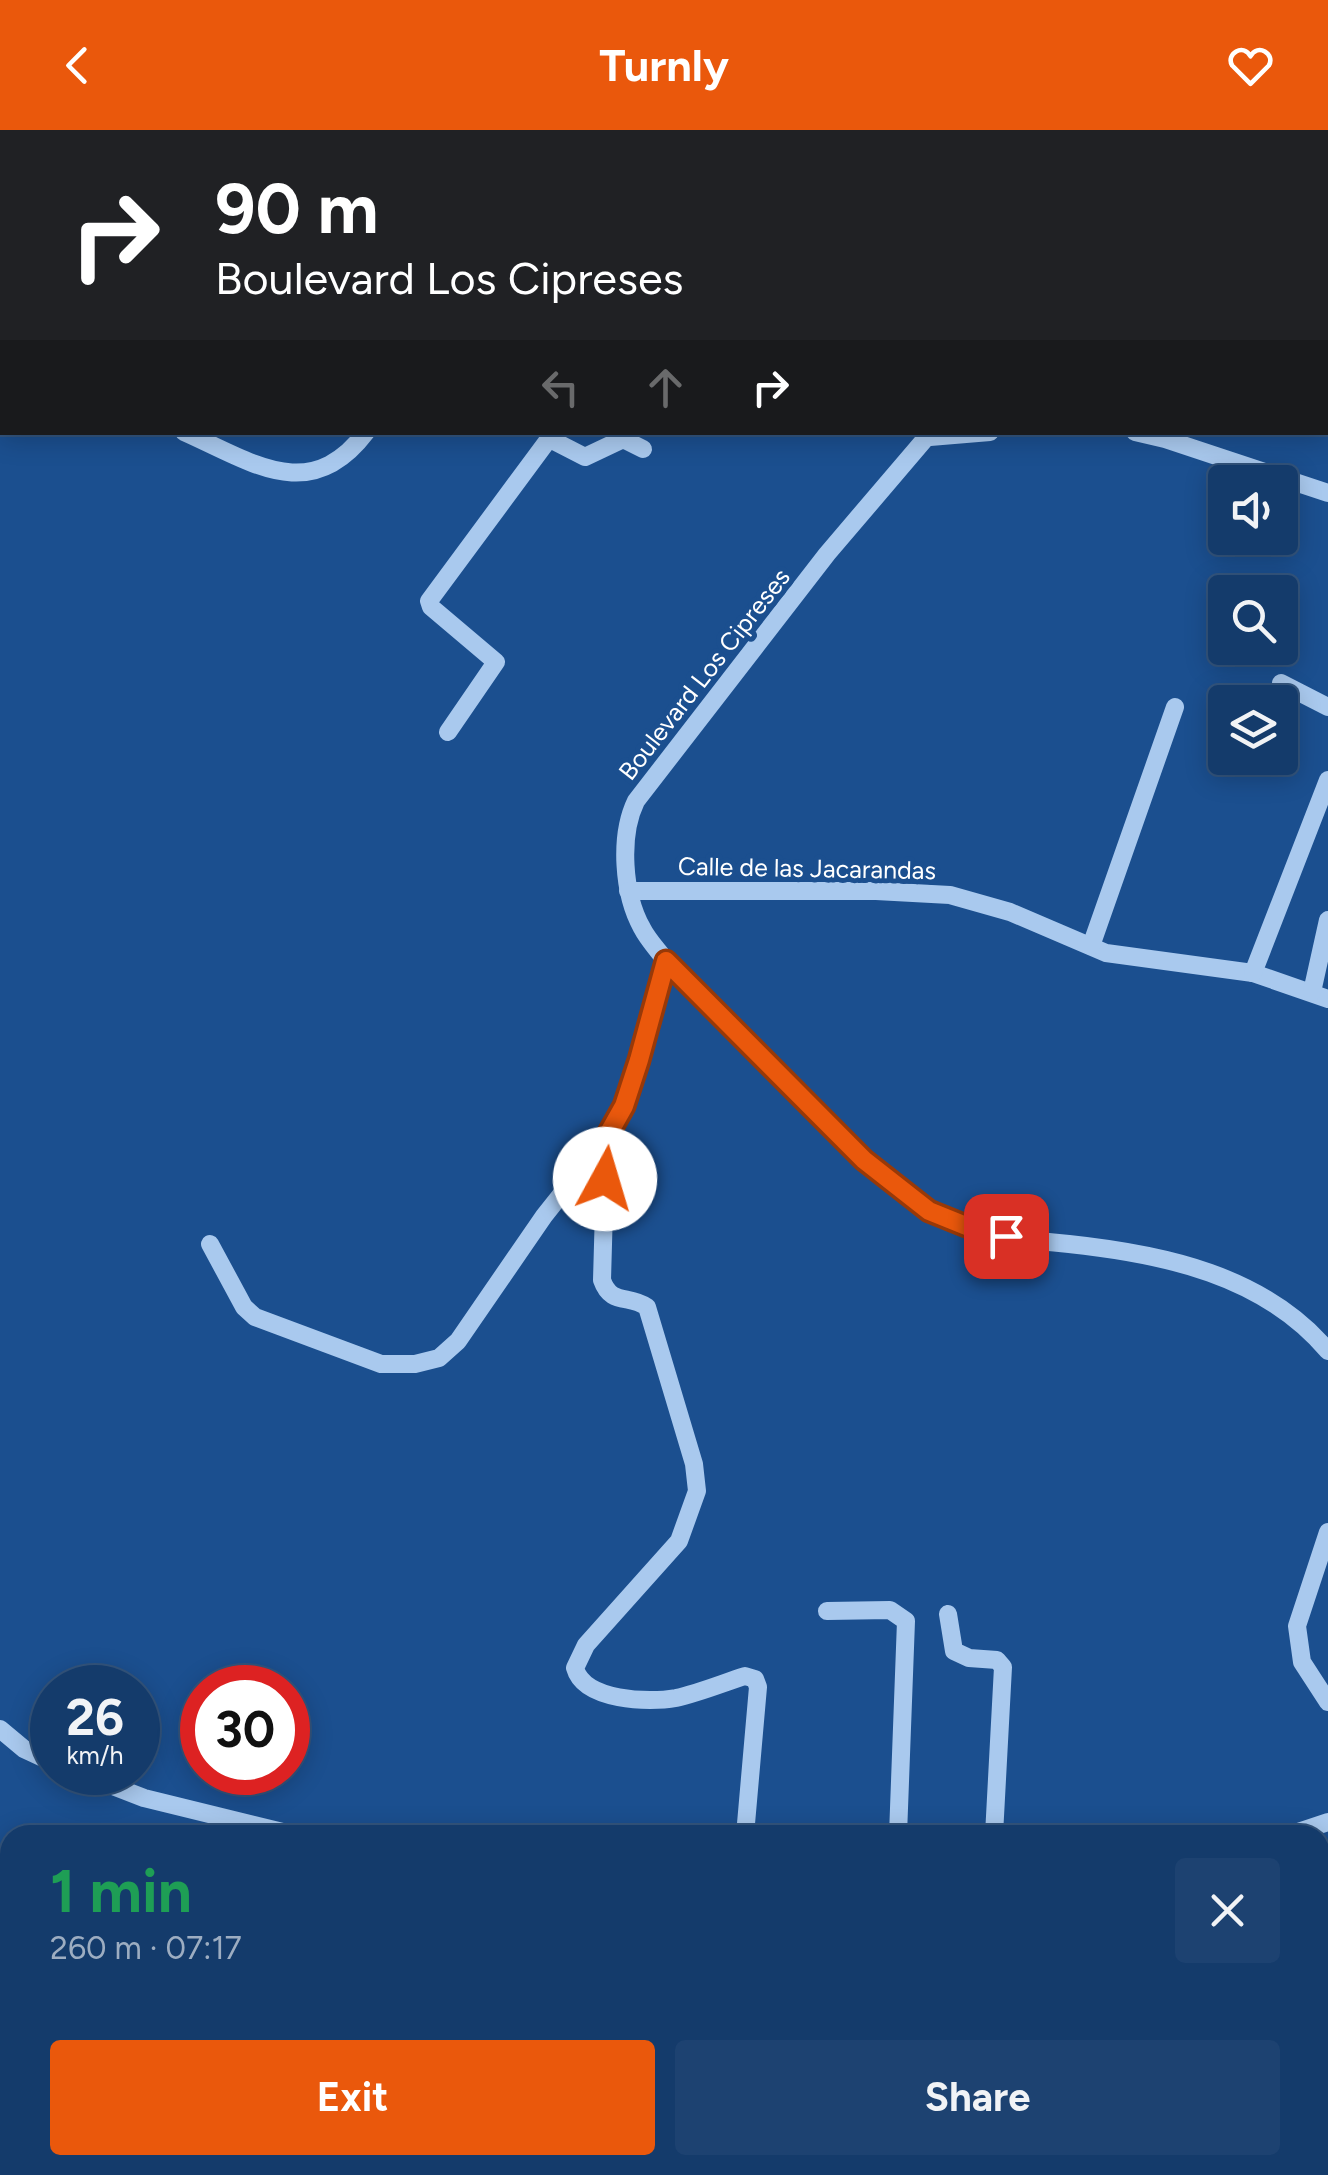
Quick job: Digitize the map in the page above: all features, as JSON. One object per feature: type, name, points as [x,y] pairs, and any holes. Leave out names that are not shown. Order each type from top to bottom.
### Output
[{"type":"street","points":[[191,435],[254,463],[301,475],[321,472],[352,451],[364,435]]},
{"type":"street","name":"Boulevard Los Cipreses","points":[[930,435],[827,554],[636,801],[627,829],[628,891],[641,927],[666,961],[857,1154],[929,1211],[976,1230],[1036,1243],[1178,1260],[1252,1291],[1292,1318],[1328,1351]]},
{"type":"street","points":[[1147,435],[1328,493]]},
{"type":"street","points":[[448,732],[496,662],[431,608],[429,602],[552,436],[585,457],[623,439],[643,449]]},
{"type":"street","points":[[1281,683],[1328,707]]},
{"type":"street","points":[[1091,946],[1174,707]]},
{"type":"street","points":[[1253,972],[1328,780]]},
{"type":"street","name":"Calle de las Jacarandas","points":[[628,891],[876,890],[950,895],[1010,912],[1127,958],[1253,972],[1320,996]]},
{"type":"street","points":[[1320,996],[1328,920]]},
{"type":"street","points":[[210,1244],[244,1307],[255,1318],[381,1364],[416,1364],[439,1358],[458,1340],[544,1216],[606,1138],[624,1106],[666,961]]},
{"type":"street","points":[[606,1138],[602,1280],[606,1292],[617,1300],[638,1300],[648,1307],[694,1464],[697,1491],[678,1540],[586,1644],[575,1668],[587,1686],[627,1698],[675,1698],[746,1676],[755,1679],[758,1687],[745,1825]]},
{"type":"street","points":[[1328,1532],[1297,1626],[1302,1662],[1328,1702]]},
{"type":"street","points":[[827,1611],[890,1610],[906,1621],[898,1825]]},
{"type":"street","points":[[948,1614],[954,1651],[969,1658],[997,1660],[1004,1667],[995,1825]]},
{"type":"street","points":[[0,1729],[30,1753]]},
{"type":"street","points":[[136,1795],[253,1825]]},
{"type":"route","points":[[605,1179],[606,1138],[624,1106],[666,961],[864,1160],[929,1211],[976,1230],[1006,1236]]}]
